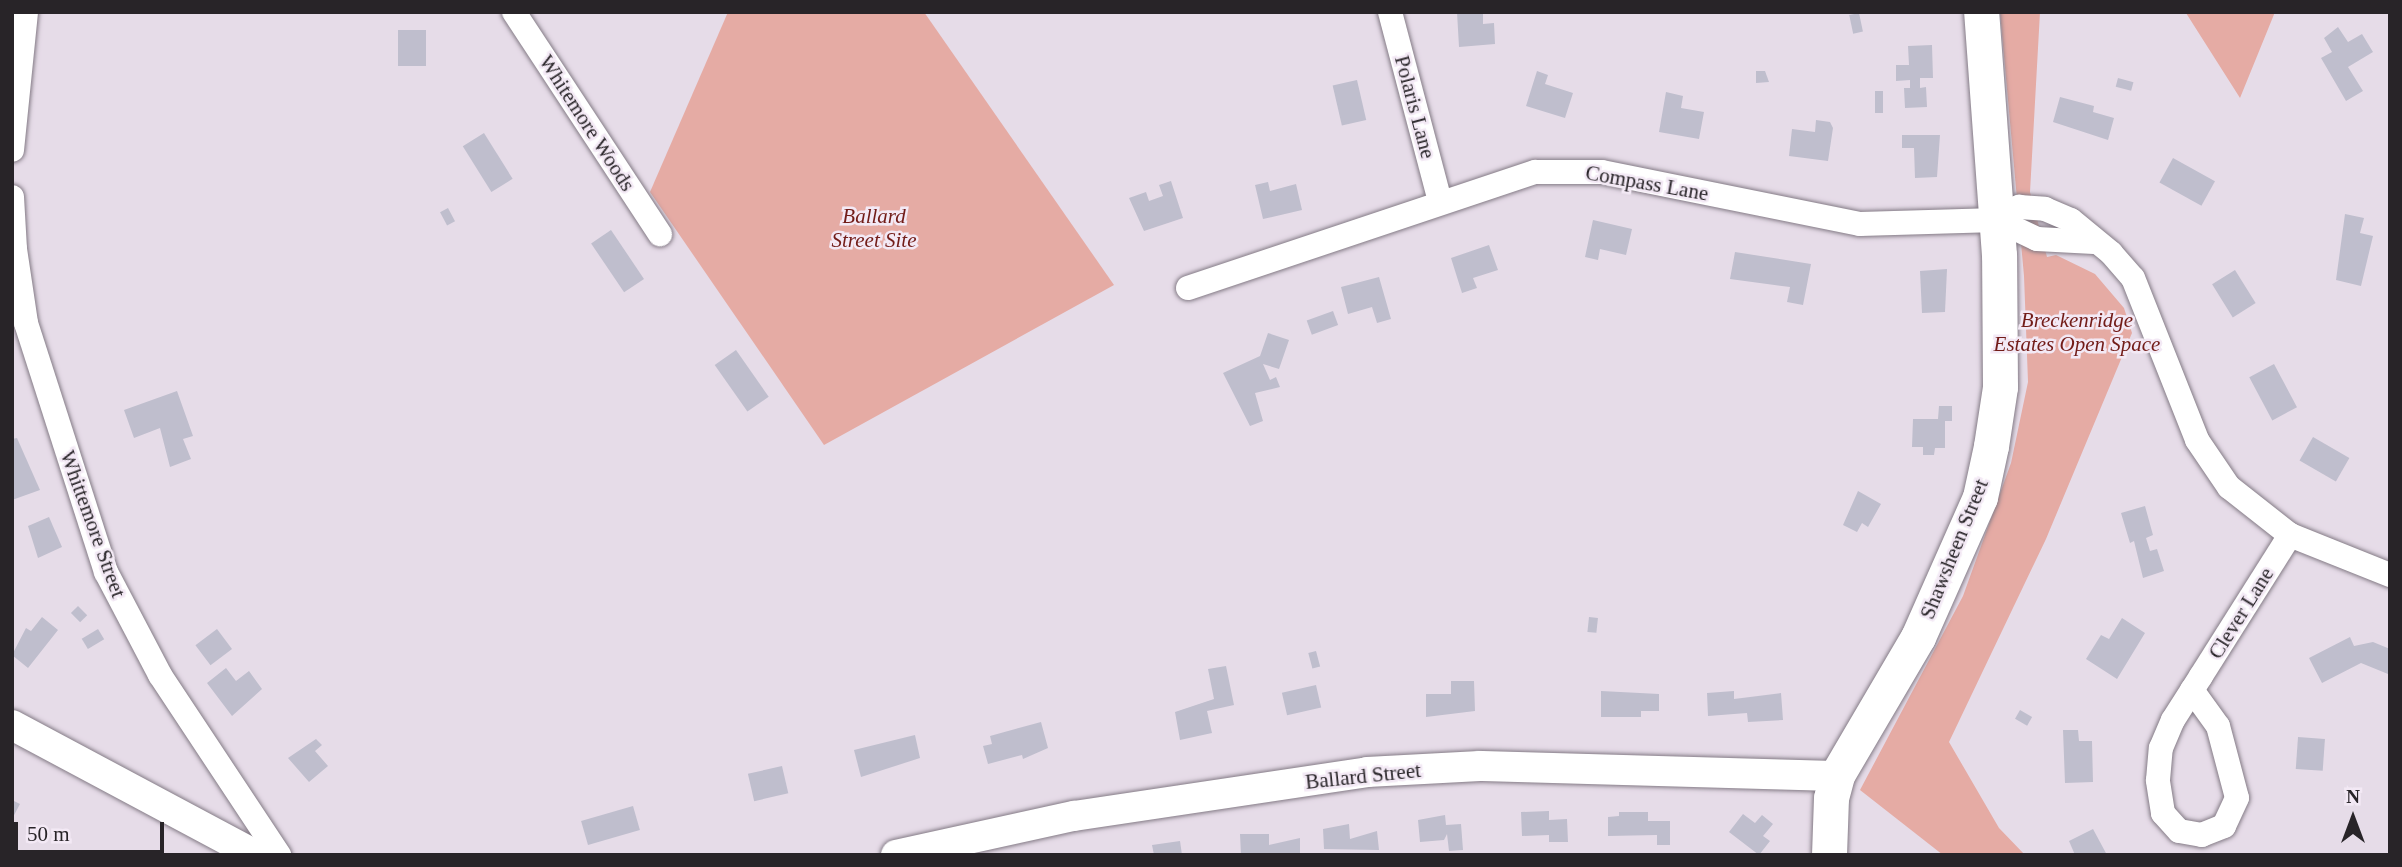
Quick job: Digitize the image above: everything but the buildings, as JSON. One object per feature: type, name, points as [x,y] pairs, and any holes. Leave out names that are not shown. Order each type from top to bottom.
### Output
[{"type":"main road","name":"Shawsheen Street","points":[[1829,855],[1830,798],[1837,776],[1918,637],[1980,496],[2000,387],[1997,220],[1981,12]]},
{"type":"street","points":[[12,150],[26,12]]},
{"type":"street","name":"Whitemore Woods","points":[[514,12],[660,234]]},
{"type":"street","name":"Polaris Lane","points":[[1390,12],[1440,201]]},
{"type":"street","name":"Compass Lane","points":[[1188,288],[1440,201],[1535,172],[1569,169],[1633,177],[1841,221],[1896,226],[1997,220],[2014,208],[2037,207],[2071,220],[2094,242],[2111,253],[2133,278],[2206,457],[2242,501],[2290,535],[2390,575]]},
{"type":"street","name":"Whittemore Street","points":[[12,197],[15,249],[26,323],[106,572],[160,675],[279,855]]},
{"type":"street","name":"Clever Lane","points":[[2192,690],[2218,726],[2237,798],[2230,820],[2202,835],[2173,826],[2159,798],[2161,748],[2192,690],[2290,535]]},
{"type":"street","points":[[12,725],[255,855]]},
{"type":"street","name":"Ballard Street","points":[[896,855],[1074,816],[1367,772],[1480,766],[1837,776]]},
{"type":"green space","name":"Ballard Street Site","points":[[728,12],[924,12],[1114,285],[824,445],[650,192]]},
{"type":"green space","name":"Breckenridge Estates Open Space","points":[[2000,12],[2040,12],[2030,192],[2047,257],[2056,255],[2095,274],[2124,308],[2132,333],[2046,539],[1949,742],[1999,828],[2025,855],[1943,855],[1860,790],[1963,596],[2011,463],[2028,382],[2024,276]]},
{"type":"green space","points":[[2170,12],[2275,12],[2240,98],[2186,13]]}]
